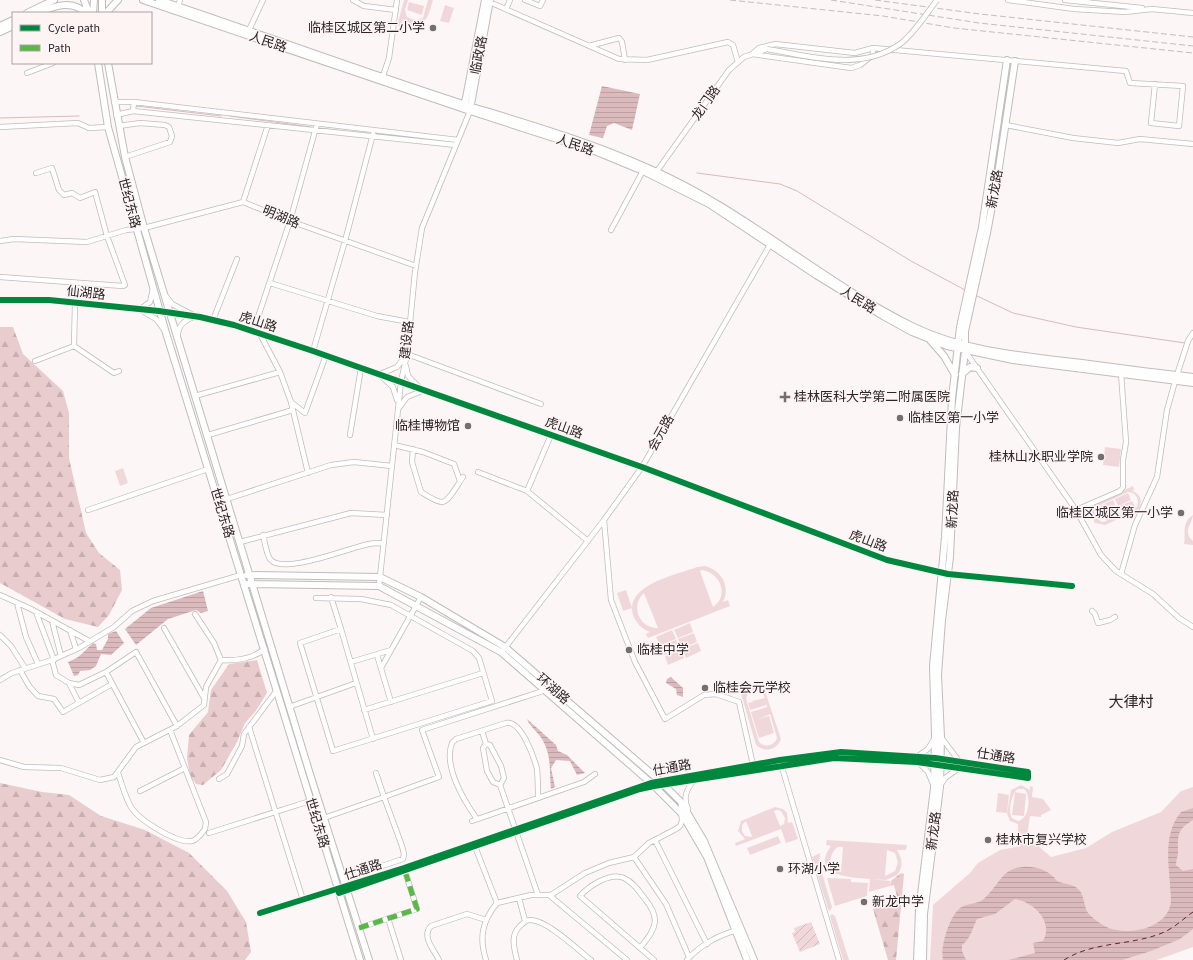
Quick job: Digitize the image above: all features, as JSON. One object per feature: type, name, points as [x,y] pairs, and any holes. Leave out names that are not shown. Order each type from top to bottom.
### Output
[{"type":"main road","points":[[29,12],[54,0]]},
{"type":"main road","points":[[84,0],[89,12]]},
{"type":"main road","points":[[93,12],[94,0]]},
{"type":"main road","points":[[102,0],[102,12]]},
{"type":"main road","points":[[107,12],[118,0]]},
{"type":"main road","points":[[143,0],[157,2]]},
{"type":"main road","name":"临政路","points":[[468,108],[485,0]]},
{"type":"main road","points":[[41,12],[58,4],[68,2],[78,5],[85,12]]},
{"type":"main road","name":"人民路","points":[[157,2],[178,6],[249,30],[383,76],[468,108]]},
{"type":"main road","name":"人民路","points":[[157,2],[468,108],[598,148],[644,169],[709,204],[914,327],[961,347]]},
{"type":"main road","name":"临政路","points":[[468,108],[492,2]]},
{"type":"main road","points":[[0,26],[12,20]]},
{"type":"main road","points":[[0,32],[12,26]]},
{"type":"main road","name":"新龙路","points":[[945,573],[945,537],[950,429],[955,376],[983,220],[1007,60]]},
{"type":"main road","name":"新龙路","points":[[970,287],[987,232],[1006,125],[1015,61]]},
{"type":"main road","name":"世纪东路","points":[[98,64],[108,127],[159,311],[245,584],[310,801],[360,960]]},
{"type":"main road","name":"世纪东路","points":[[108,64],[116,115],[125,157],[144,228],[208,435],[289,707],[369,960]]},
{"type":"main road","name":"人民路","points":[[644,169],[657,171],[711,199],[870,308],[912,332],[929,339],[961,347]]},
{"type":"main road","points":[[929,339],[944,356],[955,376]]},
{"type":"main road","points":[[961,347],[1013,360],[1121,373],[1176,378],[1193,377]]},
{"type":"main road","points":[[961,347],[1176,378],[1193,383]]},
{"type":"main road","name":"新龙路","points":[[923,960],[924,914],[937,788],[938,675],[956,428],[962,374],[961,347]]},
{"type":"main road","points":[[962,374],[970,367],[977,368]]},
{"type":"main road","name":"环湖路","points":[[241,575],[380,577],[420,598],[503,649],[662,783],[681,802],[690,814],[713,858],[754,960]]},
{"type":"main road","name":"环湖路","points":[[245,584],[379,586],[503,649],[546,690],[653,784],[682,814],[707,857],[746,960]]},
{"type":"main road","name":"新龙路","points":[[917,960],[919,911],[937,788]]},
{"type":"street","points":[[178,6],[180,0]]},
{"type":"street","points":[[249,30],[263,0]]},
{"type":"street","points":[[353,0],[364,6],[396,10]]},
{"type":"street","points":[[383,76],[390,58],[397,0]]},
{"type":"street","points":[[506,10],[510,0]]},
{"type":"street","points":[[525,0],[540,6],[543,0]]},
{"type":"street","name":"龙门路","points":[[657,171],[723,78],[738,62],[752,54],[767,49],[841,61],[876,56],[901,44],[937,0]]},
{"type":"street","points":[[1008,0],[1074,9],[1118,11],[1152,9]]},
{"type":"street","points":[[1064,0],[1193,13]]},
{"type":"street","points":[[492,2],[506,10],[611,56],[625,60],[654,58],[728,42],[733,45],[738,62]]},
{"type":"street","points":[[589,46],[619,38],[622,42],[625,60]]},
{"type":"street","points":[[752,54],[758,48],[775,44],[849,53],[855,53],[873,48],[1126,71],[1130,83],[1155,84],[1183,86],[1179,126],[1151,123],[1155,84]]},
{"type":"street","points":[[752,54],[851,68],[860,65],[873,55],[873,48]]},
{"type":"street","points":[[27,73],[50,64]]},
{"type":"street","points":[[114,102],[134,102],[458,140]]},
{"type":"street","points":[[133,111],[134,102]]},
{"type":"street","name":"建设路","points":[[379,586],[388,515],[401,382],[422,228],[458,140],[468,108]]},
{"type":"street","points":[[116,115],[133,111],[456,145]]},
{"type":"street","points":[[224,120],[225,113]]},
{"type":"street","points":[[0,127],[78,123],[89,128],[108,127]]},
{"type":"street","points":[[119,126],[140,123],[165,124],[169,127],[172,136],[170,142],[125,157]]},
{"type":"street","points":[[253,332],[290,221],[317,124]]},
{"type":"street","points":[[0,241],[14,239],[81,242],[126,230],[144,228],[243,202],[268,125]]},
{"type":"street","points":[[1006,125],[1074,138],[1118,143],[1140,139],[1193,144]]},
{"type":"street","points":[[313,350],[329,300],[373,130]]},
{"type":"street","points":[[0,277],[123,286],[125,284],[107,236],[95,192],[80,198],[72,193],[64,195],[59,190],[52,168],[36,173]]},
{"type":"street","points":[[612,230],[644,169]]},
{"type":"street","name":"明湖路","points":[[243,202],[290,221],[416,266]]},
{"type":"street","name":"会元路","points":[[503,649],[604,520],[642,467],[772,242]]},
{"type":"street","points":[[213,320],[237,259]]},
{"type":"street","points":[[270,283],[377,316],[409,322]]},
{"type":"street","points":[[153,288],[150,302],[139,310],[156,319],[166,333]]},
{"type":"street","points":[[163,292],[172,304],[196,317]]},
{"type":"street","name":"仙湖路","points":[[0,300],[27,299],[170,313]]},
{"type":"street","points":[[74,346],[76,303]]},
{"type":"street","name":"虎山路","points":[[170,313],[213,320],[313,350],[642,467],[887,560],[945,573],[1072,586]]},
{"type":"street","points":[[178,341],[178,330],[182,324],[196,317]]},
{"type":"street","points":[[1121,574],[1135,525],[1158,474],[1165,419],[1188,341],[1193,333]]},
{"type":"street","points":[[260,334],[280,372],[291,402],[308,473]]},
{"type":"street","points":[[36,361],[74,346]]},
{"type":"street","points":[[74,346],[114,373],[119,371]]},
{"type":"street","points":[[961,347],[1076,510],[1096,548],[1109,565],[1153,594],[1179,618],[1193,628]]},
{"type":"street","points":[[398,411],[393,387],[380,375],[397,367],[406,354]]},
{"type":"street","points":[[406,354],[408,376],[413,383],[424,390]]},
{"type":"street","points":[[406,354],[541,404]]},
{"type":"street","points":[[291,402],[305,413],[326,355]]},
{"type":"street","points":[[350,435],[361,368]]},
{"type":"street","points":[[195,396],[280,372]]},
{"type":"street","points":[[1076,510],[1120,491],[1123,487],[1123,460],[1126,442],[1121,373]]},
{"type":"street","points":[[398,411],[407,397],[424,390]]},
{"type":"street","points":[[208,435],[293,410]]},
{"type":"street","points":[[527,492],[550,435]]},
{"type":"street","points":[[394,445],[413,449],[454,464],[461,479],[448,499],[439,501],[421,492],[412,462],[413,449]]},
{"type":"street","points":[[227,500],[331,465],[350,462],[392,466]]},
{"type":"street","points":[[88,510],[208,469]]},
{"type":"street","points":[[478,472],[527,492],[588,540]]},
{"type":"street","points":[[240,542],[351,513],[388,515]]},
{"type":"street","points":[[604,520],[610,600],[635,662],[665,719],[704,694],[716,694],[739,702],[753,765]]},
{"type":"street","points":[[263,535],[269,558],[273,562],[287,564],[303,563],[369,544],[384,543]]},
{"type":"street","points":[[0,680],[20,670],[53,660],[76,649],[114,627],[132,611],[153,601],[241,575]]},
{"type":"street","points":[[0,595],[52,620],[88,641]]},
{"type":"street","points":[[331,597],[373,739]]},
{"type":"street","points":[[316,598],[331,597],[376,602],[390,606],[473,651],[479,658],[492,701],[333,751],[300,643],[341,629]]},
{"type":"street","points":[[381,668],[420,598]]},
{"type":"street","points":[[17,602],[26,637],[38,664]]},
{"type":"street","points":[[1092,611],[1095,614],[1098,623],[1115,617]]},
{"type":"street","points":[[36,612],[53,660],[56,675],[69,683],[79,685],[106,672],[136,652],[177,726]]},
{"type":"street","points":[[195,614],[209,634],[221,660]]},
{"type":"street","points":[[52,620],[61,656]]},
{"type":"street","points":[[164,628],[204,698]]},
{"type":"street","points":[[70,630],[76,649]]},
{"type":"street","points":[[0,635],[10,646],[25,668]]},
{"type":"street","points":[[221,660],[242,659],[260,653],[265,649]]},
{"type":"street","points":[[351,662],[390,650]]},
{"type":"street","points":[[377,654],[391,702]]},
{"type":"street","points":[[0,760],[24,767],[61,768],[100,780],[110,779],[118,773],[130,753],[144,743],[177,726],[202,708],[206,687],[221,660]]},
{"type":"street","points":[[20,670],[27,683],[38,696],[54,699],[63,712],[112,684]]},
{"type":"street","points":[[106,672],[144,743]]},
{"type":"street","points":[[364,710],[483,673]]},
{"type":"street","points":[[69,683],[79,703]]},
{"type":"street","points":[[289,707],[356,683]]},
{"type":"street","points":[[219,779],[227,774],[242,746],[244,734],[277,690]]},
{"type":"street","points":[[324,818],[439,778],[422,730],[546,690]]},
{"type":"street","points":[[538,798],[536,764],[519,729],[513,724],[509,722],[454,741],[451,744],[450,750],[456,782],[475,820],[584,782],[595,774]]},
{"type":"street","points":[[249,727],[303,900]]},
{"type":"street","points":[[118,773],[128,802],[135,812],[156,829],[192,841],[200,835],[205,829],[206,824],[170,730]]},
{"type":"street","points":[[482,731],[486,744],[490,745],[501,766],[504,778],[500,785]]},
{"type":"street","points":[[918,756],[928,749],[938,737],[959,761]]},
{"type":"street","points":[[486,744],[483,748],[487,771],[493,782],[500,785],[538,895]]},
{"type":"street","name":"仕通路","points":[[260,914],[303,900],[346,889],[653,784],[694,780],[781,763],[841,752],[918,756],[938,762],[959,768],[1028,778],[1028,772],[959,761],[938,762],[917,762],[834,758],[781,763],[753,765],[662,783]]},
{"type":"street","points":[[917,762],[928,772],[937,788],[945,778],[959,768]]},
{"type":"street","points":[[781,763],[839,960]]},
{"type":"street","points":[[140,791],[185,768]]},
{"type":"street","points":[[343,879],[403,859],[404,854],[402,846],[376,772]]},
{"type":"street","points":[[690,814],[685,802],[685,795],[694,780]]},
{"type":"street","points":[[209,834],[310,801]]},
{"type":"street","points":[[486,960],[482,947],[482,936],[486,920],[497,903],[538,895],[554,894],[570,881],[585,873],[609,863],[634,857],[649,843],[676,829],[682,821],[681,802]]},
{"type":"street","points":[[655,840],[707,944]]},
{"type":"street","points":[[474,845],[497,903]]},
{"type":"street","points":[[634,857],[666,904],[688,959],[707,944],[736,931],[743,930]]},
{"type":"street","points":[[359,928],[417,909],[404,869]]},
{"type":"street","points":[[640,948],[654,928],[655,917],[647,902],[630,881],[618,877],[600,882],[586,890],[580,896],[640,948],[654,960]]},
{"type":"street","points":[[549,895],[627,960]]},
{"type":"street","points":[[519,898],[525,921]]},
{"type":"street","points":[[439,960],[427,938],[428,929],[431,926],[467,914],[486,920]]},
{"type":"street","points":[[388,918],[401,960]]},
{"type":"street","points":[[518,960],[513,939],[518,928],[525,921],[532,920],[545,925],[591,960]]},
{"type":"shaded area","points":[[404,0],[408,0],[405,10],[407,17],[416,21],[423,18],[428,0],[433,0],[429,13],[422,23],[413,25],[403,19],[401,27],[397,26]]},
{"type":"shaded area","points":[[409,2],[424,6],[422,15],[407,10]]},
{"type":"shaded area","points":[[445,5],[454,8],[449,23],[440,21]]},
{"type":"shaded area","points":[[602,86],[640,94],[632,130],[614,123],[607,126],[603,138],[589,135]]},
{"type":"shaded area","points":[[1105,447],[1121,449],[1119,467],[1103,465]]},
{"type":"shaded area","points":[[123,468],[128,483],[120,486],[115,471]]},
{"type":"shaded area","points":[[1133,486],[1134,490],[1132,491],[1139,496],[1141,501],[1138,510],[1105,525],[1095,523],[1088,507]],"holes":[[[1131,492],[1137,497],[1138,500],[1136,508],[1132,501],[1119,506],[1122,514],[1120,515],[1116,508],[1103,514],[1107,521],[1102,522],[1096,518],[1094,511],[1096,507]]]},
{"type":"shaded area","points":[[1128,493],[1131,500],[1118,506],[1115,499]]},
{"type":"shaded area","points":[[1113,500],[1116,507],[1103,513],[1100,506]]},
{"type":"shaded area","points":[[1193,515],[1188,528],[1188,534],[1193,541],[1193,545],[1184,544],[1185,525],[1189,518]]},
{"type":"shaded area","points":[[705,566],[711,568],[720,575],[726,590],[723,602],[728,600],[730,606],[648,638],[646,634],[650,632],[644,629],[636,621],[633,615],[632,605],[636,596],[654,583],[697,567]],"holes":[[[702,570],[714,575],[721,585],[721,597],[713,607],[700,571]],[[644,593],[658,628],[651,627],[646,624],[639,615],[637,610],[638,604]]]},
{"type":"shaded area","points":[[626,590],[632,608],[623,611],[617,593]]},
{"type":"shaded area","points":[[203,591],[208,611],[201,613],[196,610],[168,619],[136,645],[125,629],[151,608]]},
{"type":"shaded area","points":[[690,623],[693,632],[678,638],[674,630]]},
{"type":"shaded area","points":[[672,630],[676,639],[660,645],[656,637]]},
{"type":"shaded area","points":[[116,631],[124,643],[111,655],[101,654],[96,666],[90,670],[80,671],[78,675],[74,676],[68,662],[79,656],[93,643],[96,644],[97,650],[102,650],[108,639],[108,634]]},
{"type":"shaded area","points":[[694,633],[697,642],[682,648],[678,639]]},
{"type":"shaded area","points":[[676,640],[680,649],[664,655],[661,646]]},
{"type":"shaded area","points":[[698,643],[701,651],[686,658],[682,649]]},
{"type":"shaded area","points":[[681,649],[684,658],[668,665],[665,656]]},
{"type":"shaded area","points":[[671,677],[683,688],[683,697],[677,695],[676,689],[666,683],[667,679]]},
{"type":"shaded area","points":[[756,685],[762,686],[765,691],[781,739],[774,748],[767,750],[756,745],[740,690],[743,688],[745,692],[748,688]],"holes":[[[757,688],[762,691],[765,698],[752,701],[753,703],[748,703],[750,710],[766,705],[766,703],[767,707],[751,712],[759,738],[774,733],[769,716],[759,719],[770,714],[777,738],[774,743],[769,745],[764,745],[759,742],[746,699],[748,692]]]},
{"type":"shaded area","points":[[527,719],[556,745],[558,751],[567,755],[585,773],[577,775],[570,761],[556,760],[551,768],[555,787],[551,789],[550,763],[545,745]]},
{"type":"shaded area","points":[[1021,785],[1030,790],[1030,786],[1033,787],[1032,797],[1043,799],[1051,810],[1041,815],[1041,817],[1030,816],[1026,844],[1035,843],[1051,857],[1086,848],[1112,832],[1161,812],[1181,791],[1193,787],[1193,947],[1157,960],[930,960],[933,905],[970,873],[978,863],[1000,850],[1021,846],[1017,845],[1018,824],[1010,821],[1007,814],[1011,790]],"holes":[[[1018,789],[1024,789],[1029,802],[1025,816],[1018,821],[1012,818],[1010,811],[1011,803],[1016,791]]]},
{"type":"shaded area","points":[[1015,792],[1026,794],[1024,816],[1012,815]]},
{"type":"shaded area","points":[[998,793],[1009,795],[1007,813],[996,812]]},
{"type":"shaded area","points":[[775,807],[783,809],[787,813],[788,823],[792,822],[798,839],[786,843],[781,829],[736,846],[735,843],[745,839],[738,831],[741,821]],"holes":[[[774,811],[781,811],[785,818],[784,824],[780,826]],[[746,821],[752,836],[751,837],[745,836],[742,831],[742,825]]]},
{"type":"shaded area","points":[[1193,808],[1193,820],[1181,830],[1180,833],[1176,865],[1183,871],[1193,869],[1193,929],[1180,939],[1151,951],[1122,960],[1008,960],[1035,953],[1033,943],[1043,941],[1046,934],[1044,920],[1040,914],[1029,904],[1015,899],[995,914],[977,919],[969,936],[962,945],[962,951],[966,960],[943,960],[942,954],[946,933],[955,913],[961,907],[981,901],[989,894],[1007,872],[1017,868],[1030,867],[1048,872],[1057,881],[1080,890],[1088,913],[1097,921],[1109,928],[1131,931],[1140,930],[1155,924],[1167,913],[1171,904],[1168,847],[1172,829],[1181,812]]},
{"type":"shaded area","points":[[778,836],[781,843],[750,855],[747,848]]},
{"type":"shaded area","points":[[827,840],[907,845],[906,850],[897,850],[902,862],[901,869],[897,875],[886,880],[871,879],[890,881],[890,886],[869,892],[870,879],[844,876],[829,870],[825,864],[826,856],[831,846],[826,845]],"holes":[[[838,847],[843,847],[841,872],[833,868],[830,861],[832,853]],[[887,850],[895,853],[898,862],[895,871],[885,876]]]},
{"type":"shaded area","points":[[820,853],[819,863],[832,907],[830,911],[828,909],[812,857]]},
{"type":"shaded area","points":[[827,878],[851,879],[851,882],[868,883],[867,896],[835,906]]},
{"type":"shaded area","points":[[832,914],[835,916],[849,960],[843,960],[830,916]]},
{"type":"shaded area","points":[[811,922],[820,944],[800,952],[792,933],[795,932],[794,928]]},
{"type":"green space","points":[[0,327],[13,327],[23,354],[63,391],[69,413],[69,458],[86,533],[99,553],[120,570],[122,590],[109,615],[98,627],[65,619],[0,583]]},
{"type":"green space","points":[[257,660],[267,693],[255,712],[245,723],[237,742],[221,770],[203,785],[196,784],[190,775],[187,758],[189,735],[208,712],[211,690],[229,664]]},
{"type":"green space","points":[[0,783],[42,792],[69,795],[101,816],[145,830],[189,853],[227,891],[246,922],[251,952],[245,960],[0,960]]},
{"type":"green space","points":[[901,873],[904,874],[896,960],[888,960],[873,909],[898,900],[894,885],[890,886],[891,881]]},
{"type":"waterway","points":[[136,106],[221,116]]},
{"type":"waterway","points":[[0,118],[79,116]]},
{"type":"waterway","points":[[230,116],[311,127]]},
{"type":"waterway","points":[[318,128],[343,131]]},
{"type":"waterway","points":[[697,173],[780,184],[797,191],[911,261],[965,290]]},
{"type":"waterway","points":[[975,295],[1013,313],[1076,327],[1185,343]]},
{"type":"ferry route","points":[[1064,960],[1087,950],[1137,940],[1162,933],[1193,912]]},
{"type":"railway","points":[[730,0],[883,16],[954,28],[1193,53]]},
{"type":"railway","points":[[831,0],[979,23],[1193,46]]},
{"type":"railway","points":[[875,0],[980,14],[1193,37]]},
{"type":"marked path","points":[[359,928],[417,909],[404,868]]},
{"type":"cycle path","points":[[0,300],[49,300],[159,311],[200,317],[234,325],[313,351],[642,467],[887,560],[948,574],[1072,586]]},
{"type":"cycle path","points":[[260,913],[404,868],[651,783],[780,760],[841,752],[935,758],[1028,772],[1028,778],[917,762],[834,758],[654,786],[640,789],[339,893]]},
{"type":"place","name":"临桂区城区第二小学","points":[[433,28]]},
{"type":"place","name":"桂林医科大学第二附属医院","points":[[785,397]]},
{"type":"place","name":"临桂区第一小学","points":[[900,418]]},
{"type":"place","name":"临桂博物馆","points":[[468,426]]},
{"type":"place","name":"桂林山水职业学院","points":[[1101,457]]},
{"type":"place","name":"临桂区城区第一小学","points":[[1181,513]]},
{"type":"place","name":"临桂中学","points":[[629,650]]},
{"type":"place","name":"临桂会元学校","points":[[705,688]]},
{"type":"place","name":"桂林市复兴学校","points":[[988,840]]},
{"type":"place","name":"环湖小学","points":[[780,869]]},
{"type":"place","name":"新龙中学","points":[[864,902]]},
{"type":"district","name":"大律村","points":[[1131,702]]}]
